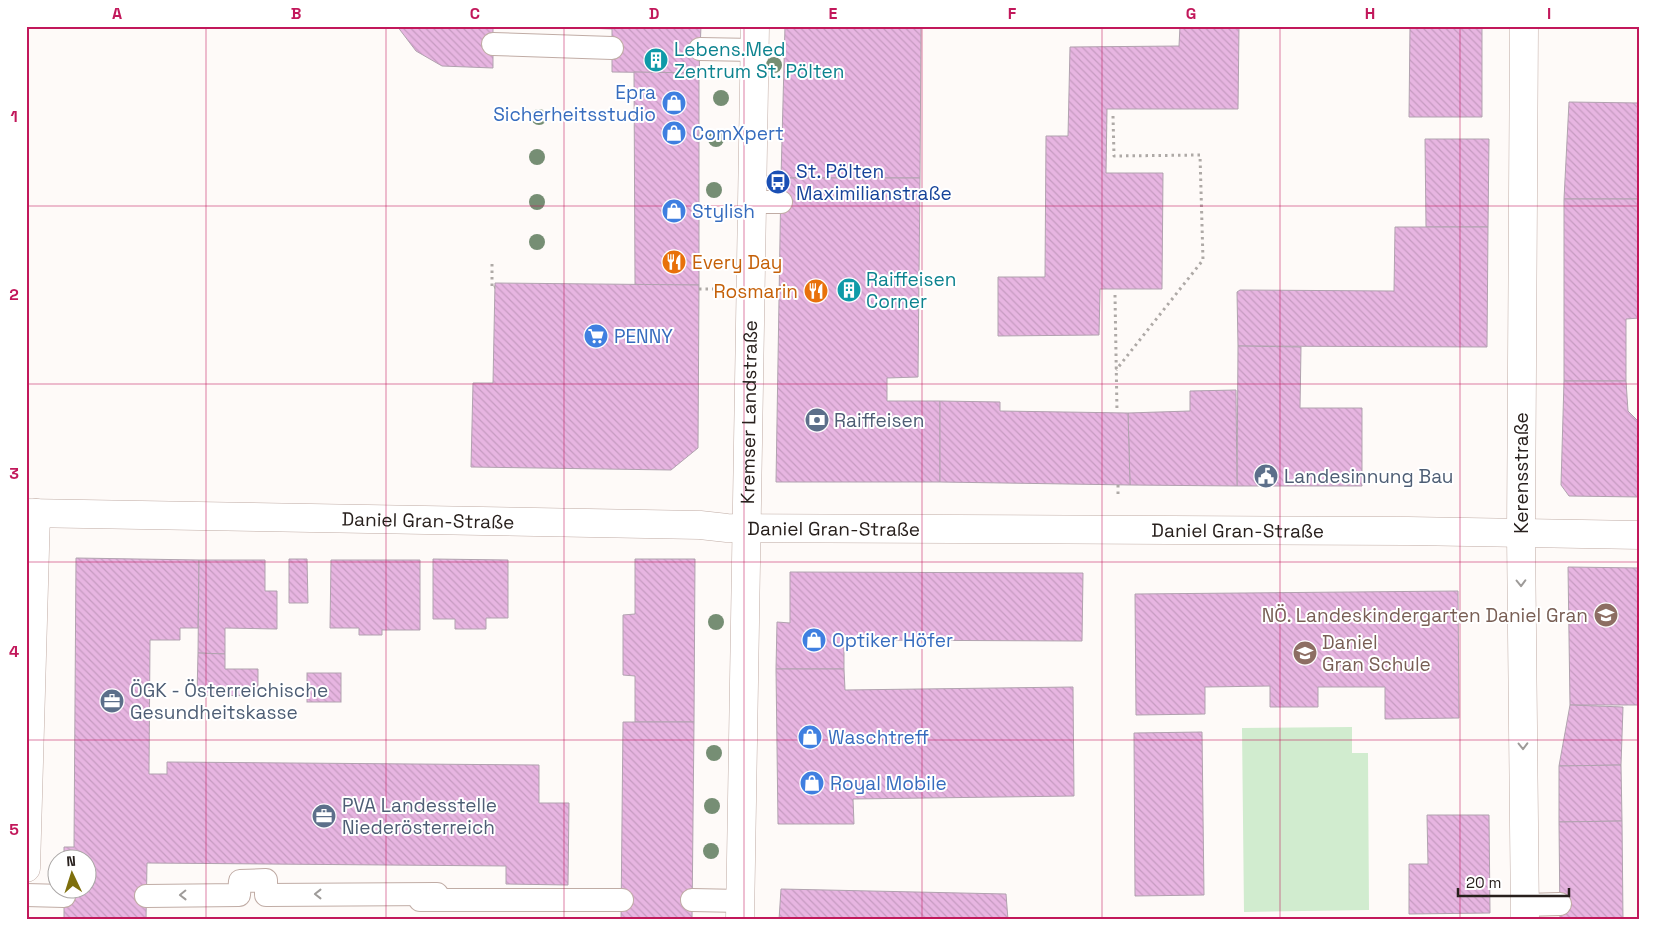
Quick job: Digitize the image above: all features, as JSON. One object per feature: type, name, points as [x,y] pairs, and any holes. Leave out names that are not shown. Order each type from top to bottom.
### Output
[{"type":"street","name":"Kerensstraße","points":[[1524,26],[1521,535],[1525,912]]},
{"type":"street","name":"Kremser Landstraße","points":[[740,910],[755,38]]},
{"type":"street","name":"Daniel Gran-Straße","points":[[31,513],[747,527],[1408,531],[1521,535],[1640,535]]},
{"type":"street","points":[[26,868],[31,513]]},
{"type":"lane","points":[[700,49],[755,38]]},
{"type":"lane","points":[[493,44],[612,48]]},
{"type":"lane","points":[[752,202],[781,202]]},
{"type":"lane","points":[[146,896],[240,895],[240,881],[266,880],[266,895],[622,900]]},
{"type":"lane","points":[[26,895],[48,896]]},
{"type":"lane","points":[[346,900],[441,897]]},
{"type":"lane","points":[[692,900],[740,910]]},
{"type":"lane","points":[[1525,912],[1560,904]]},
{"type":"path","points":[[1113,116],[1114,156],[1200,155],[1203,260],[1116,370]]},
{"type":"path","points":[[492,264],[492,288],[494,288]]},
{"type":"path","points":[[1115,296],[1116,412]]},
{"type":"green space","points":[[1352,727],[1352,753],[1368,753],[1369,910],[1244,912],[1242,728]]},
{"type":"building","points":[[397,26],[493,26],[493,68],[442,66],[416,51]]},
{"type":"building","name":"Lebens.Med Zentrum St. Pölten","points":[[535,26],[701,26],[699,73],[612,72],[612,29]]},
{"type":"building","points":[[785,26],[921,26],[920,178],[781,178]]},
{"type":"building","points":[[1180,26],[1239,26],[1238,109],[1107,109],[1106,173],[1163,173],[1162,289],[1100,289],[1099,335],[998,336],[998,277],[1045,277],[1046,136],[1068,136],[1070,47],[1179,46]]},
{"type":"building","points":[[1410,26],[1482,26],[1482,117],[1409,117]]},
{"type":"building","points":[[634,72],[699,73],[699,285],[635,285]]},
{"type":"building","points":[[1569,102],[1640,103],[1638,199],[1564,199]]},
{"type":"building","points":[[1425,139],[1489,139],[1488,227],[1426,227]]},
{"type":"building","name":"Raiffeisen Corner","points":[[781,178],[920,178],[918,377],[887,378],[887,401],[940,401],[940,482],[776,482]]},
{"type":"building","points":[[1564,199],[1640,199],[1639,318],[1626,319],[1626,381],[1564,381]]},
{"type":"building","points":[[1395,227],[1488,227],[1487,347],[1238,346],[1237,292],[1240,290],[1394,291]]},
{"type":"building","name":"PENNY","points":[[495,283],[699,285],[698,448],[671,470],[471,467],[473,383],[493,383]]},
{"type":"building","points":[[1238,346],[1301,347],[1300,408],[1362,408],[1362,486],[1237,486]]},
{"type":"building","points":[[1564,381],[1626,381],[1628,411],[1640,423],[1640,497],[1569,496],[1561,485]]},
{"type":"building","points":[[1236,390],[1237,486],[1130,485],[1128,413],[1190,411],[1190,391]]},
{"type":"building","points":[[940,401],[1000,402],[1000,411],[1128,413],[1130,485],[940,482]]},
{"type":"building","name":"ÖGK - Österreichische Gesundheitskasse","points":[[76,558],[199,560],[198,628],[180,628],[180,640],[150,640],[149,774],[167,774],[167,762],[539,765],[539,803],[569,803],[568,885],[506,884],[506,866],[147,863],[146,920],[64,920],[64,898],[98,898],[98,848],[64,848],[74,847]]},
{"type":"building","points":[[289,559],[307,559],[308,603],[289,603]]},
{"type":"building","points":[[433,559],[508,560],[508,618],[486,618],[486,629],[455,629],[455,619],[433,619]]},
{"type":"building","points":[[635,559],[695,559],[694,722],[635,722],[635,676],[623,675],[623,615],[635,614]]},
{"type":"building","points":[[199,560],[265,560],[265,591],[277,591],[277,629],[225,628],[225,654],[198,653]]},
{"type":"building","points":[[331,560],[420,560],[420,630],[382,630],[382,635],[359,635],[359,628],[330,628]]},
{"type":"building","points":[[1568,567],[1640,568],[1640,705],[1570,705]]},
{"type":"building","points":[[790,572],[1083,573],[1082,641],[844,640],[844,669],[776,669],[777,622],[790,623]]},
{"type":"building","points":[[1458,591],[1459,718],[1385,719],[1385,687],[1318,687],[1318,707],[1270,707],[1270,686],[1205,687],[1205,714],[1136,715],[1135,594]]},
{"type":"building","points":[[198,653],[225,654],[225,669],[258,669],[258,696],[197,695]]},
{"type":"building","points":[[776,669],[844,669],[845,690],[1073,687],[1074,796],[853,799],[854,824],[778,824]]},
{"type":"building","points":[[307,673],[341,673],[341,702],[307,702]]},
{"type":"building","points":[[1570,705],[1623,707],[1621,765],[1559,766]]},
{"type":"building","points":[[623,722],[694,722],[692,920],[621,920]]},
{"type":"building","points":[[1202,732],[1204,895],[1135,896],[1134,733]]},
{"type":"building","points":[[1621,765],[1622,821],[1559,822],[1559,766]]},
{"type":"building","points":[[1427,815],[1489,815],[1490,913],[1409,914],[1409,864],[1428,864]]},
{"type":"building","points":[[1622,821],[1623,920],[1560,920],[1559,822]]},
{"type":"building","points":[[781,889],[1006,894],[1008,920],[779,920]]},
{"type":"place","name":"Lebens.Med Zentrum St. Pölten","points":[[656,60]]},
{"type":"place","name":"Epra Sicherheitsstudio","points":[[674,103]]},
{"type":"place","name":"ComXpert","points":[[674,133]]},
{"type":"place","name":"St. Pölten Maximilianstraße","points":[[778,182]]},
{"type":"place","name":"Stylish","points":[[674,211]]},
{"type":"place","name":"Every Day","points":[[674,262]]},
{"type":"place","name":"Raiffeisen Corner","points":[[849,290]]},
{"type":"place","name":"Rosmarin","points":[[816,291]]},
{"type":"place","name":"PENNY","points":[[596,336]]},
{"type":"place","name":"Raiffeisen","points":[[817,420]]},
{"type":"place","name":"Landesinnung Bau","points":[[1266,476]]},
{"type":"place","name":"NÖ. Landeskindergarten Daniel Gran","points":[[1606,615]]},
{"type":"place","name":"Optiker Höfer","points":[[814,640]]},
{"type":"place","name":"Daniel Gran Schule","points":[[1305,653]]},
{"type":"place","name":"ÖGK - Österreichische Gesundheitskasse","points":[[112,701]]},
{"type":"place","name":"Waschtreff","points":[[810,737]]},
{"type":"place","name":"Royal Mobile","points":[[812,783]]},
{"type":"place","name":"PVA Landesstelle Niederösterreich","points":[[324,816]]}]
